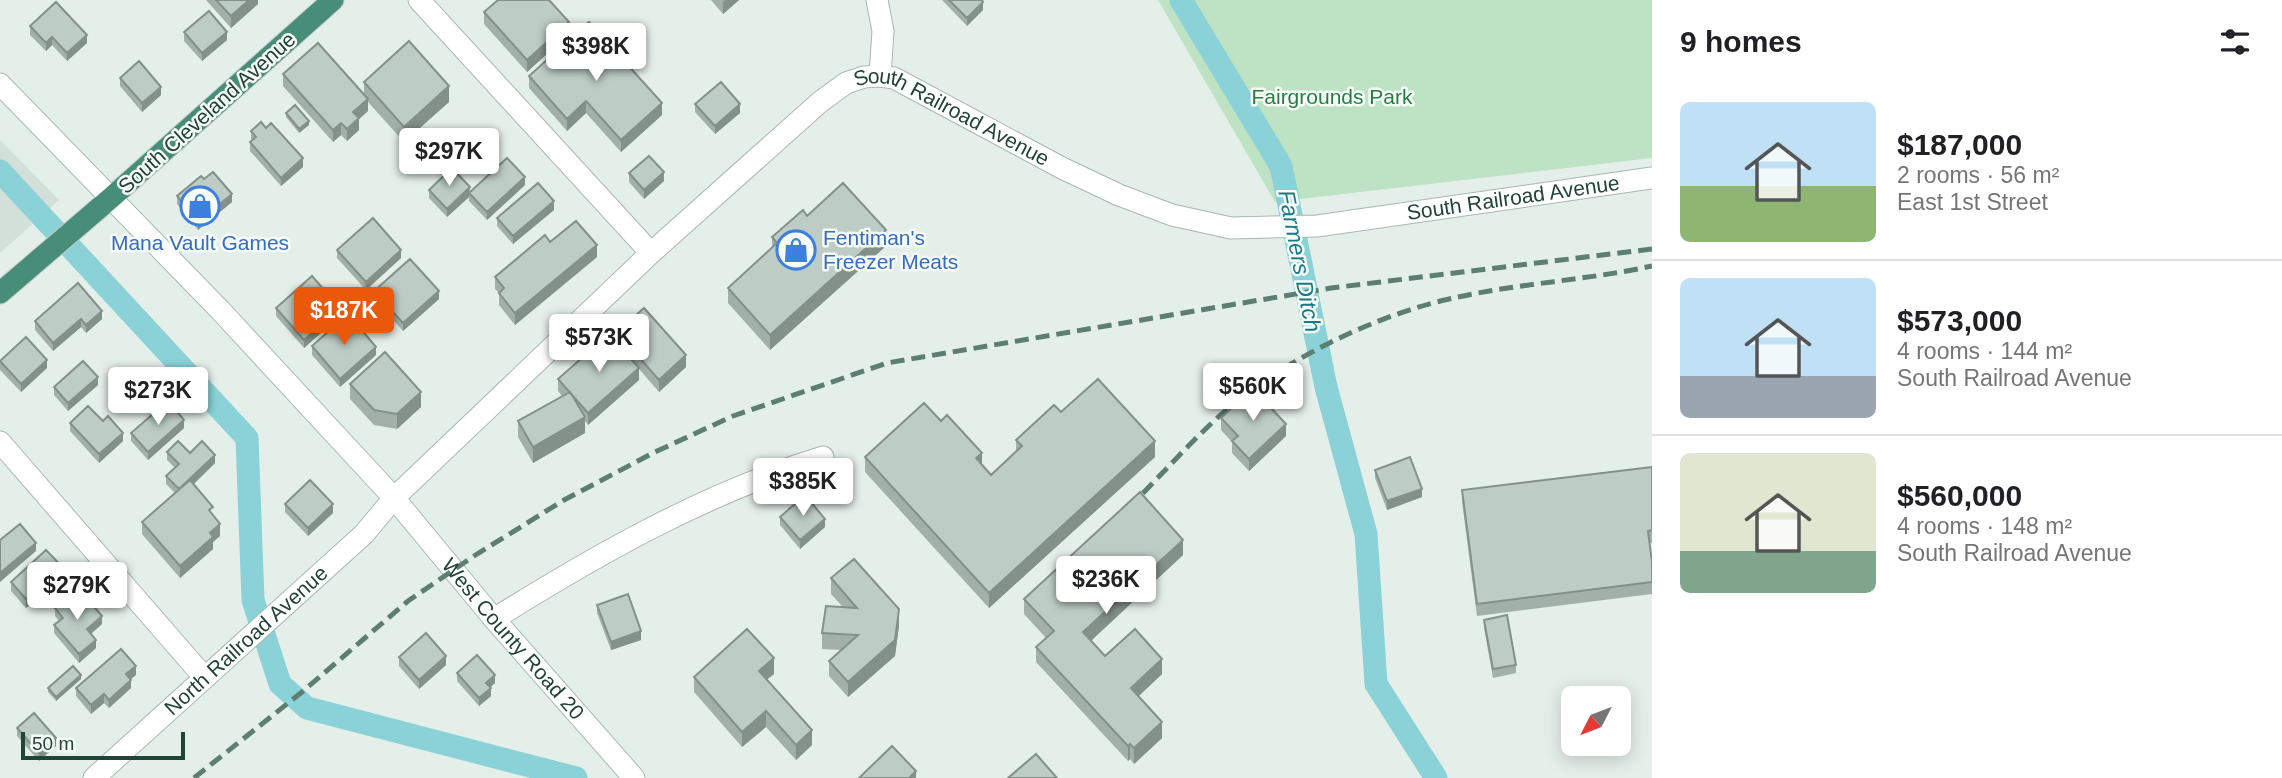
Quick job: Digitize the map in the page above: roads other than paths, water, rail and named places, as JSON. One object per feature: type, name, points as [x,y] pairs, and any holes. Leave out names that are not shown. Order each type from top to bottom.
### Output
[{"type":"highway","name":"South Cleveland Avenue","points":[[0,293],[333,0]]},
{"type":"street","points":[[419,0],[651,253]]},
{"type":"street","points":[[877,0],[883,31],[880,76]]},
{"type":"street","name":"South Railroad Avenue","points":[[394,498],[651,253],[820,102],[846,83],[864,77],[894,78],[1062,168],[1119,195],[1172,215],[1231,228],[1317,226],[1652,178]]},
{"type":"street","name":"West County Road 20","points":[[0,84],[220,310],[394,498],[494,619],[634,778]]},
{"type":"street","points":[[0,442],[204,677]]},
{"type":"street","points":[[494,619],[647,529],[741,485],[823,457]]},
{"type":"street","name":"North Railroad Avenue","points":[[94,778],[364,534],[394,498]]},
{"type":"waterway","name":"Farmers Ditch","points":[[1181,0],[1281,166],[1326,387],[1366,534],[1376,684],[1436,778]]},
{"type":"waterway","points":[[0,171],[247,438],[253,600],[280,684],[307,708],[576,778]]},
{"type":"railway","points":[[194,778],[302,692],[408,601],[474,556],[564,500],[655,452],[733,416],[887,363],[1331,288],[1652,249]]},
{"type":"railway","points":[[1128,508],[1198,436],[1242,397],[1291,364],[1345,335],[1402,312],[1458,297],[1652,266]]},
{"type":"place","name":"Mana Vault Games","points":[[200,206]]},
{"type":"place","name":"Fentiman's Freezer Meats","points":[[796,250]]},
{"type":"park label","name":"Fairgrounds Park","points":[[1332,97]]}]
